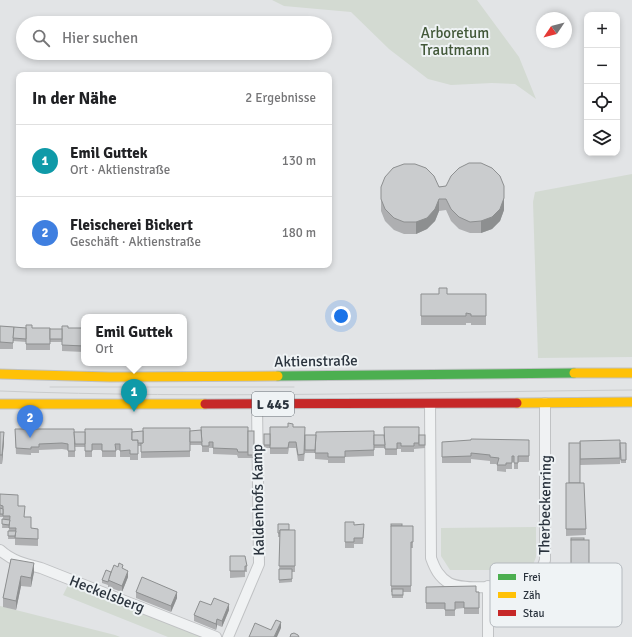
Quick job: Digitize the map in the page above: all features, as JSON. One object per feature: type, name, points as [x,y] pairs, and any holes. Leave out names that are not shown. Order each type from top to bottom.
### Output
[{"type":"main road","name":"Aktienstraße","points":[[0,374],[118,377],[632,373]]},
{"type":"main road","name":"L 445","points":[[0,404],[430,404],[632,402]]},
{"type":"street","name":"Therbeckenring","points":[[544,563],[545,403]]},
{"type":"street","name":"Kaldenhofs Kamp","points":[[228,637],[259,564],[257,404]]},
{"type":"street","name":"Therbeckenring","points":[[430,404],[431,558],[435,569],[442,578],[451,584],[488,586]]},
{"type":"street","name":"Heckelsberg","points":[[0,550],[9,558],[23,564],[41,568],[216,637]]},
{"type":"street","points":[[488,586],[488,637]]},
{"type":"green space","name":"Arboretum Trautmann","points":[[272,0],[477,0],[519,57],[536,99],[515,84],[492,83],[451,85],[428,79],[389,49],[351,12],[284,6]]},
{"type":"green space","points":[[632,174],[632,357],[538,358],[533,202],[535,192]]},
{"type":"green space","points":[[536,527],[536,557],[534,563],[490,563],[490,570],[450,570],[441,556],[441,528]]},
{"type":"green space","points":[[69,583],[203,637],[168,637],[63,595]]},
{"type":"green space","points":[[0,606],[115,635],[120,637],[0,637]]},
{"type":"building","points":[[469,163],[481,163],[492,168],[500,176],[504,186],[504,198],[500,209],[492,217],[481,221],[470,222],[459,217],[451,209],[446,199],[439,199],[435,209],[427,218],[416,222],[404,222],[394,218],[385,209],[381,199],[381,187],[385,177],[393,168],[404,164],[415,164],[426,168],[434,176],[439,187],[446,186],[451,176],[459,168]]},
{"type":"building","points":[[439,288],[447,288],[447,294],[486,294],[486,316],[471,316],[471,314],[466,313],[466,316],[421,316],[421,294],[439,294]]},
{"type":"building","points":[[26,325],[32,325],[32,328],[50,328],[50,344],[26,344]]},
{"type":"building","points":[[0,326],[14,327],[13,343],[0,342]]},
{"type":"building","points":[[62,326],[68,326],[68,328],[81,328],[81,346],[62,345]]},
{"type":"building","points":[[14,327],[26,328],[26,339],[13,338]]},
{"type":"building","points":[[50,329],[62,329],[62,339],[50,339]]},
{"type":"building","points":[[288,423],[293,424],[293,427],[305,427],[304,454],[298,455],[296,442],[289,442],[288,448],[270,448],[270,427],[288,427]]},
{"type":"building","points":[[201,427],[248,427],[248,452],[238,452],[237,449],[213,448],[213,442],[209,442],[209,446],[202,446]]},
{"type":"building","points":[[384,427],[419,427],[419,443],[414,443],[414,446],[401,446],[401,443],[397,443],[397,449],[385,449]]},
{"type":"building","points":[[143,428],[190,428],[190,451],[141,452],[141,443],[143,443]]},
{"type":"building","points":[[15,429],[74,429],[75,451],[68,451],[68,444],[62,443],[39,444],[39,447],[31,447],[31,449],[16,448]]},
{"type":"building","points":[[85,429],[132,429],[132,440],[138,440],[138,454],[130,454],[130,450],[120,451],[120,444],[115,444],[116,451],[102,451],[102,444],[92,444],[92,451],[85,451]]},
{"type":"building","points":[[201,430],[202,442],[190,442],[190,431]]},
{"type":"building","points":[[143,431],[143,443],[138,443],[138,440],[132,440],[132,432]]},
{"type":"building","points":[[248,431],[254,431],[254,455],[248,455]]},
{"type":"building","points":[[374,431],[374,450],[345,451],[345,457],[328,457],[328,453],[315,453],[316,432]]},
{"type":"building","points":[[0,432],[4,432],[2,455],[0,455]]},
{"type":"building","points":[[74,432],[85,432],[85,444],[75,444]]},
{"type":"building","points":[[264,434],[270,434],[270,445],[264,445]]},
{"type":"building","points":[[305,435],[316,435],[315,450],[305,450]]},
{"type":"building","points":[[374,435],[384,435],[385,445],[374,445]]},
{"type":"building","points":[[419,435],[425,435],[425,445],[419,445]]},
{"type":"building","points":[[471,439],[529,440],[529,456],[518,456],[518,463],[514,463],[514,456],[512,456],[512,463],[506,463],[506,465],[497,465],[499,458],[490,457],[490,455],[471,453],[471,456],[442,457],[442,442]]},
{"type":"building","points":[[620,440],[620,458],[580,459],[580,441]]},
{"type":"building","points":[[569,443],[580,443],[580,483],[569,483]]},
{"type":"building","points":[[620,443],[626,443],[626,460],[621,460]]},
{"type":"building","points":[[566,483],[584,483],[586,529],[566,529]]},
{"type":"building","points":[[0,494],[18,495],[18,506],[25,506],[24,517],[31,517],[31,528],[38,529],[38,539],[15,538],[16,528],[9,528],[10,516],[3,516],[3,506],[0,505]]},
{"type":"building","points":[[0,508],[3,509],[3,514],[0,514]]},
{"type":"building","points":[[2,519],[10,520],[9,525],[2,524]]},
{"type":"building","points":[[345,522],[354,522],[354,525],[364,524],[363,538],[354,538],[354,542],[345,542]]},
{"type":"building","points":[[278,524],[289,524],[289,530],[280,530],[280,533],[278,533]]},
{"type":"building","points":[[391,524],[402,524],[402,526],[391,526]]},
{"type":"building","points":[[391,526],[413,526],[413,542],[411,542],[411,586],[391,586]]},
{"type":"building","points":[[280,530],[295,530],[295,566],[279,566]]},
{"type":"building","points":[[8,531],[16,531],[15,536],[8,536]]},
{"type":"building","points":[[571,538],[584,538],[584,540],[571,540]]},
{"type":"building","points":[[571,540],[589,540],[589,563],[571,563]]},
{"type":"building","points":[[230,556],[245,556],[247,566],[245,566],[245,571],[230,571]]},
{"type":"building","points":[[11,559],[34,563],[31,578],[21,576],[16,601],[3,598]]},
{"type":"building","points":[[119,563],[123,565],[122,568],[128,571],[122,586],[108,580],[114,565],[118,567]]},
{"type":"building","points":[[279,569],[292,569],[292,579],[279,580]]},
{"type":"building","points":[[106,570],[111,572],[108,582],[102,580]]},
{"type":"building","points":[[142,577],[177,592],[171,606],[136,592]]},
{"type":"building","points":[[476,586],[476,592],[479,592],[479,608],[464,608],[464,602],[455,602],[455,610],[445,610],[445,603],[426,603],[426,587]]},
{"type":"building","points":[[392,589],[403,589],[403,595],[392,595]]},
{"type":"building","points":[[214,598],[229,604],[222,621],[217,619],[216,624],[194,615],[200,601],[211,605]]},
{"type":"building","points":[[276,620],[281,622],[274,637],[249,637],[255,623],[271,630]]},
{"type":"building","points":[[294,633],[299,637],[290,637],[291,634]]},
{"type":"tram line","points":[[50,387],[294,387]]},
{"type":"tram line","points":[[0,391],[237,395],[632,390]]},
{"type":"traffic: fast","points":[[278,376],[574,373]]},
{"type":"traffic: slow","points":[[574,373],[632,373]]},
{"type":"traffic: slow","points":[[0,374],[110,377],[278,376]]},
{"type":"traffic: slow","points":[[517,403],[632,402]]},
{"type":"traffic: slow","points":[[0,404],[205,404]]},
{"type":"traffic: jam","points":[[205,404],[517,403]]},
{"type":"place","name":"Emil Guttek","points":[[134,412]]},
{"type":"place","name":"Fleischerei Bickert","points":[[30,438]]}]
